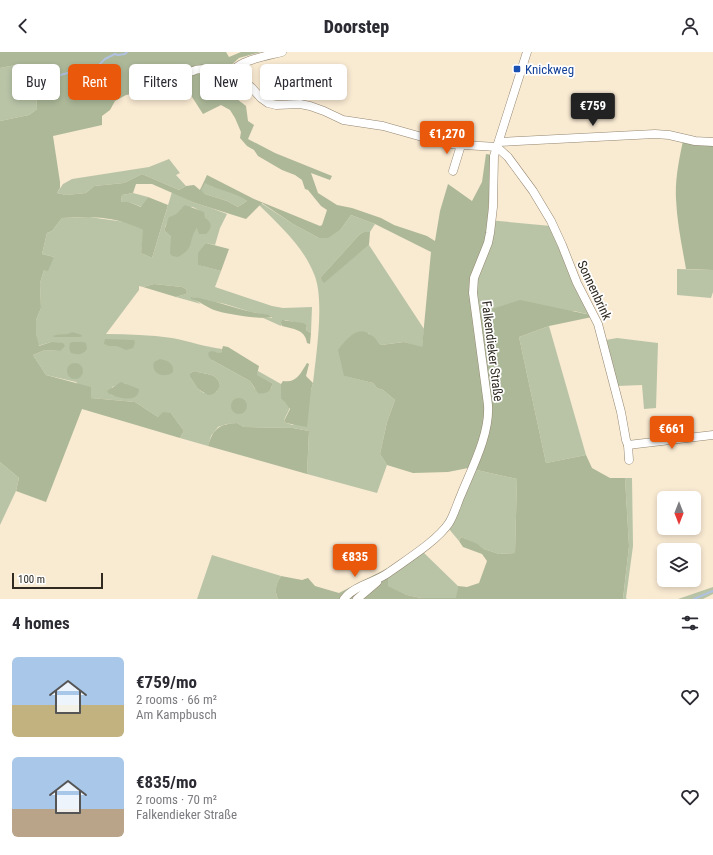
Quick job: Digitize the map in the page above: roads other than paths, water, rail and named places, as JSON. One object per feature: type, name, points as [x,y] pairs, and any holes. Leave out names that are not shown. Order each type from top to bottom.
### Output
[{"type":"street","points":[[240,64],[282,52]]},
{"type":"street","name":"Falkendieker Straße","points":[[344,599],[348,594],[360,586],[382,578],[422,549],[449,523],[474,464],[486,429],[488,406],[473,285],[474,278],[488,243],[490,233],[494,180],[494,156],[527,52]]},
{"type":"street","points":[[193,71],[200,70]]},
{"type":"street","points":[[252,88],[260,98],[268,103],[276,105],[300,104],[310,106],[343,120],[384,126],[437,141],[460,145],[498,145],[655,134],[669,135],[695,141],[713,142]]},
{"type":"street","points":[[453,171],[460,145]]},
{"type":"street","name":"Sonnenbrink","points":[[498,145],[533,191],[551,221],[577,283],[598,324],[621,412],[628,445],[628,460]]},
{"type":"street","points":[[628,445],[713,435]]},
{"type":"street","points":[[357,599],[382,578]]},
{"type":"waterway","points":[[60,75],[99,65],[105,59],[115,54],[125,54],[127,52]]},
{"type":"waterway","points":[[694,599],[713,591]]},
{"type":"place","name":"Knickweg","points":[[517,69]]}]
